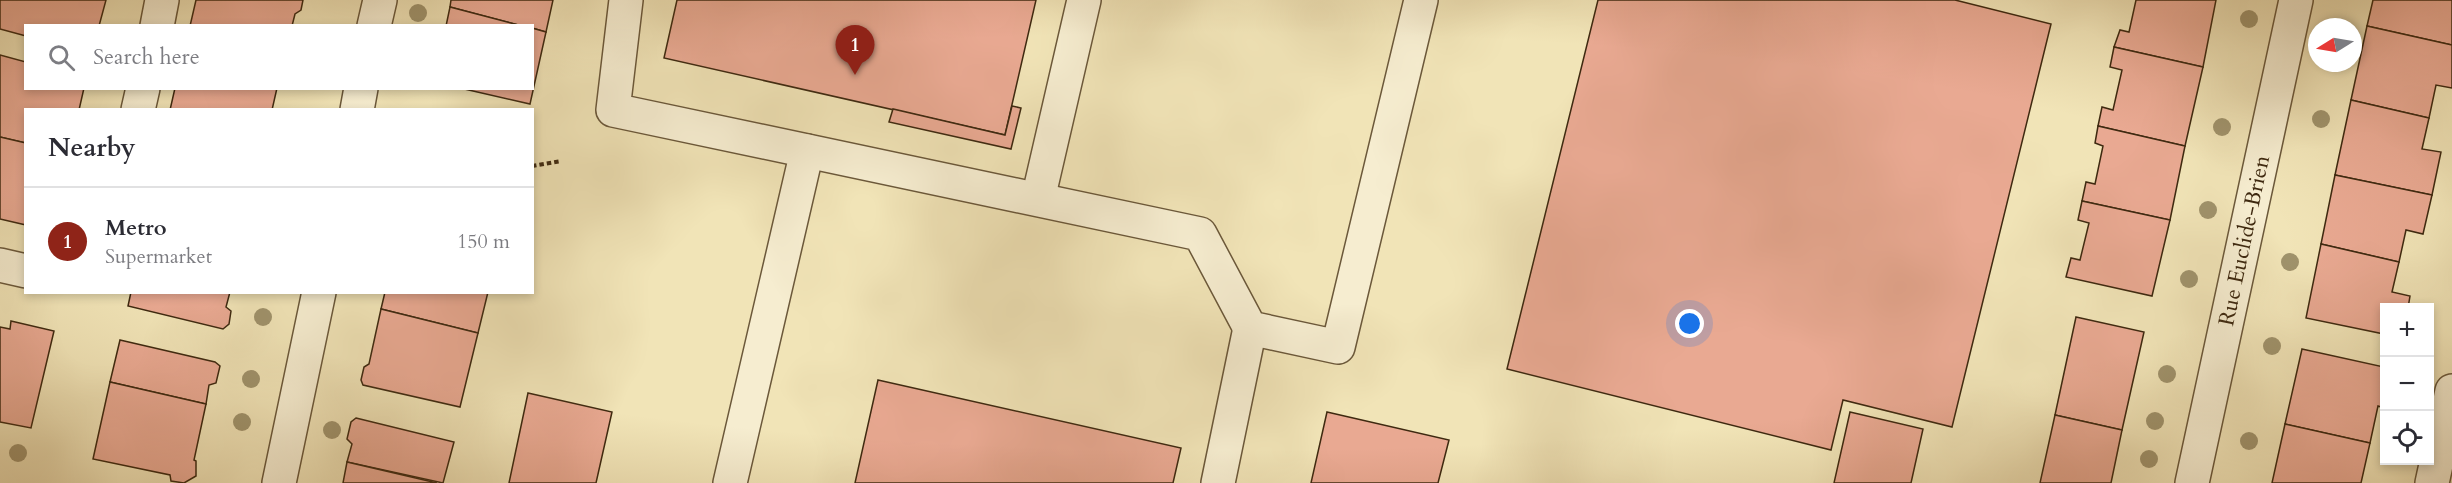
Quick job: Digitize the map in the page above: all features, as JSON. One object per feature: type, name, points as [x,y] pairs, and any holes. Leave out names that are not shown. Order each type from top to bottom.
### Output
[{"type":"street","points":[[157,24],[162,0]]},
{"type":"street","points":[[374,24],[380,0]]},
{"type":"street","points":[[626,0],[613,110],[1200,234],[1250,328],[1218,483]]},
{"type":"street","points":[[1038,199],[1084,0]]},
{"type":"street","points":[[1250,328],[1338,347],[1421,0]]},
{"type":"street","name":"Rue Euclide-Brien","points":[[2192,483],[2296,0]]},
{"type":"street","points":[[138,108],[143,90]]},
{"type":"street","points":[[357,108],[361,90]]},
{"type":"street","points":[[730,483],[807,151]]},
{"type":"street","points":[[0,265],[24,271]]},
{"type":"street","points":[[279,483],[319,294]]},
{"type":"street","points":[[2432,483],[2452,391]]},
{"type":"path","points":[[534,166],[561,161]]},
{"type":"building","points":[[0,0],[106,0],[100,24],[24,24],[24,35],[0,29]]},
{"type":"building","points":[[196,0],[303,0],[301,10],[295,14],[292,24],[190,24]]},
{"type":"building","points":[[451,0],[553,0],[546,32],[534,29],[534,24],[514,24],[450,7]]},
{"type":"building","points":[[677,0],[1036,0],[1005,135],[664,58]]},
{"type":"building","points":[[1598,0],[1955,0],[2051,24],[1952,427],[1843,400],[1831,450],[1507,369]]},
{"type":"building","points":[[2136,0],[2216,0],[2203,67],[2114,47],[2120,30],[2129,32]]},
{"type":"building","points":[[2373,0],[2452,0],[2452,45],[2367,26]]},
{"type":"building","points":[[450,7],[514,24],[446,24]]},
{"type":"building","points":[[2367,26],[2452,45],[2452,88],[2436,85],[2429,118],[2351,100],[2357,72],[2362,72],[2362,49]]},
{"type":"building","points":[[534,29],[546,32],[534,86]]},
{"type":"building","points":[[2114,47],[2203,67],[2185,146],[2098,126],[2102,107],[2113,110],[2122,70],[2110,67]]},
{"type":"building","points":[[0,55],[24,61],[24,90],[84,90],[79,108],[24,108],[24,143],[0,137]]},
{"type":"building","points":[[175,90],[277,90],[272,108],[170,108]]},
{"type":"building","points":[[469,90],[533,90],[530,104]]},
{"type":"building","points":[[2351,100],[2429,118],[2422,149],[2441,152],[2432,195],[2335,175]]},
{"type":"building","points":[[1012,106],[1021,108],[1011,149],[889,122],[893,109],[1005,135]]},
{"type":"building","points":[[2098,126],[2185,146],[2170,220],[2082,201],[2086,182],[2095,184],[2103,146],[2095,143]]},
{"type":"building","points":[[0,137],[24,143],[24,225],[0,219]]},
{"type":"building","points":[[2335,175],[2432,195],[2423,234],[2406,230],[2399,262],[2321,244]]},
{"type":"building","points":[[2082,201],[2170,220],[2152,296],[2066,277],[2071,258],[2080,260],[2089,223],[2078,220]]},
{"type":"building","points":[[2321,244],[2399,262],[2392,292],[2410,296],[2409,303],[2380,303],[2380,333],[2306,318]]},
{"type":"building","points":[[131,294],[229,294],[226,307],[231,311],[229,324],[223,329],[128,306]]},
{"type":"building","points":[[385,294],[488,294],[478,333],[381,309]]},
{"type":"building","points":[[381,309],[478,333],[460,407],[363,385],[361,380],[364,367],[369,364]]},
{"type":"building","points":[[2076,317],[2144,332],[2122,430],[2055,415]]},
{"type":"building","points":[[11,321],[54,331],[31,428],[0,422],[0,327],[10,329]]},
{"type":"building","points":[[120,340],[215,362],[220,366],[216,383],[209,385],[206,404],[110,382]]},
{"type":"building","points":[[2302,349],[2380,366],[2380,407],[2378,406],[2370,443],[2285,424]]},
{"type":"building","points":[[878,380],[1181,448],[1173,483],[855,483]]},
{"type":"building","points":[[110,382],[206,404],[194,460],[196,461],[196,476],[184,483],[171,481],[170,475],[93,459]]},
{"type":"building","points":[[528,393],[612,412],[596,483],[509,483]]},
{"type":"building","points":[[1327,412],[1449,440],[1438,483],[1311,483]]},
{"type":"building","points":[[1850,412],[1923,429],[1911,483],[1834,483]]},
{"type":"building","points":[[2055,415],[2122,430],[2111,483],[2040,483]]},
{"type":"building","points":[[356,418],[454,442],[443,483],[347,462],[352,444],[347,439],[351,422]]},
{"type":"building","points":[[2285,424],[2370,443],[2361,483],[2272,483]]},
{"type":"building","points":[[347,462],[437,483],[343,483]]},
{"type":"place","name":"Metro","points":[[855,75]]}]
